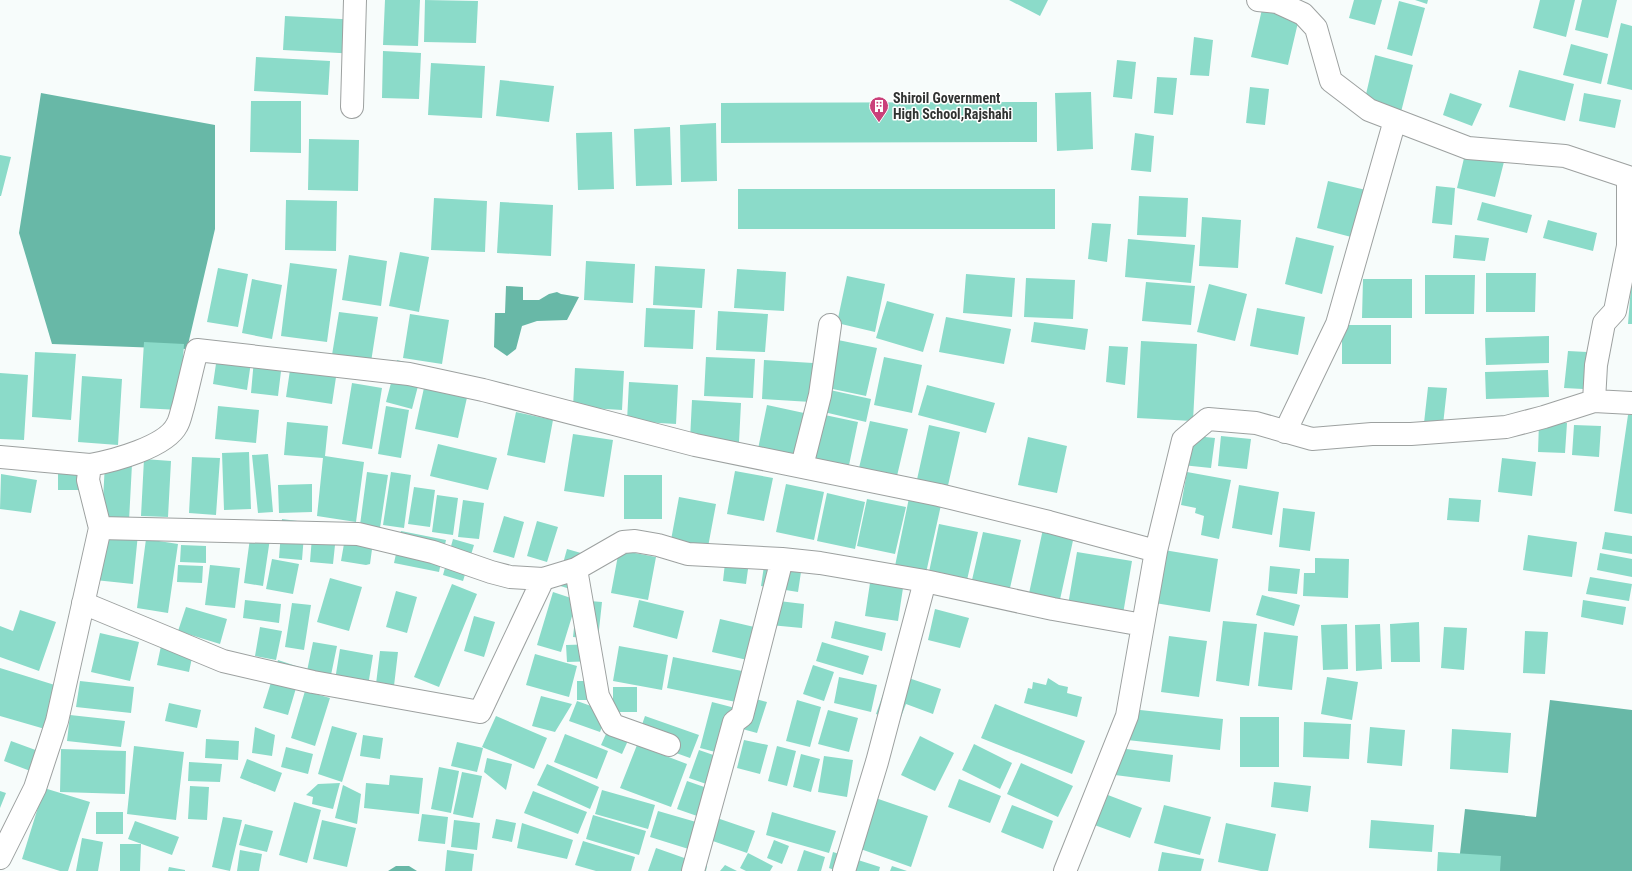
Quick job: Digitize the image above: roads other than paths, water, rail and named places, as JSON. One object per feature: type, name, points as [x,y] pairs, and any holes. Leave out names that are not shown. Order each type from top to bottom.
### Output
[{"type":"street","points":[[352,107],[355,0]]},
{"type":"street","points":[[1258,0],[1278,2],[1302,14],[1316,28],[1332,81],[1369,110],[1468,148],[1565,156],[1630,177],[1628,246],[1615,311],[1604,323],[1596,365],[1594,401]]},
{"type":"street","points":[[1285,432],[1337,324],[1395,120]]},
{"type":"street","points":[[802,466],[820,395],[830,325]]},
{"type":"street","points":[[0,457],[90,465],[108,462],[138,452],[167,437],[177,425],[189,386],[196,350],[409,374],[483,390],[695,445],[802,466],[954,499],[1049,522],[1156,552]]},
{"type":"street","points":[[1065,871],[1127,716],[1156,552],[1183,440],[1208,419],[1256,423],[1312,439],[1372,434],[1411,434],[1506,427],[1594,401],[1632,404]]},
{"type":"street","points":[[0,858],[35,788],[57,721],[100,528],[88,480],[90,465]]},
{"type":"street","points":[[100,528],[358,534],[433,552],[510,577],[543,579],[576,569],[623,542],[635,541],[658,545],[688,554],[782,559],[925,581],[1053,609],[1143,625]]},
{"type":"street","points":[[693,871],[734,722],[742,716],[782,559]]},
{"type":"street","points":[[576,569],[598,696],[613,725],[669,745]]},
{"type":"street","points":[[83,603],[223,661],[313,682],[480,712],[543,579]]},
{"type":"street","points":[[844,871],[877,762],[925,581]]},
{"type":"place","name":"Shiroil Government High School,Rajshahi","points":[[879,123]]}]
